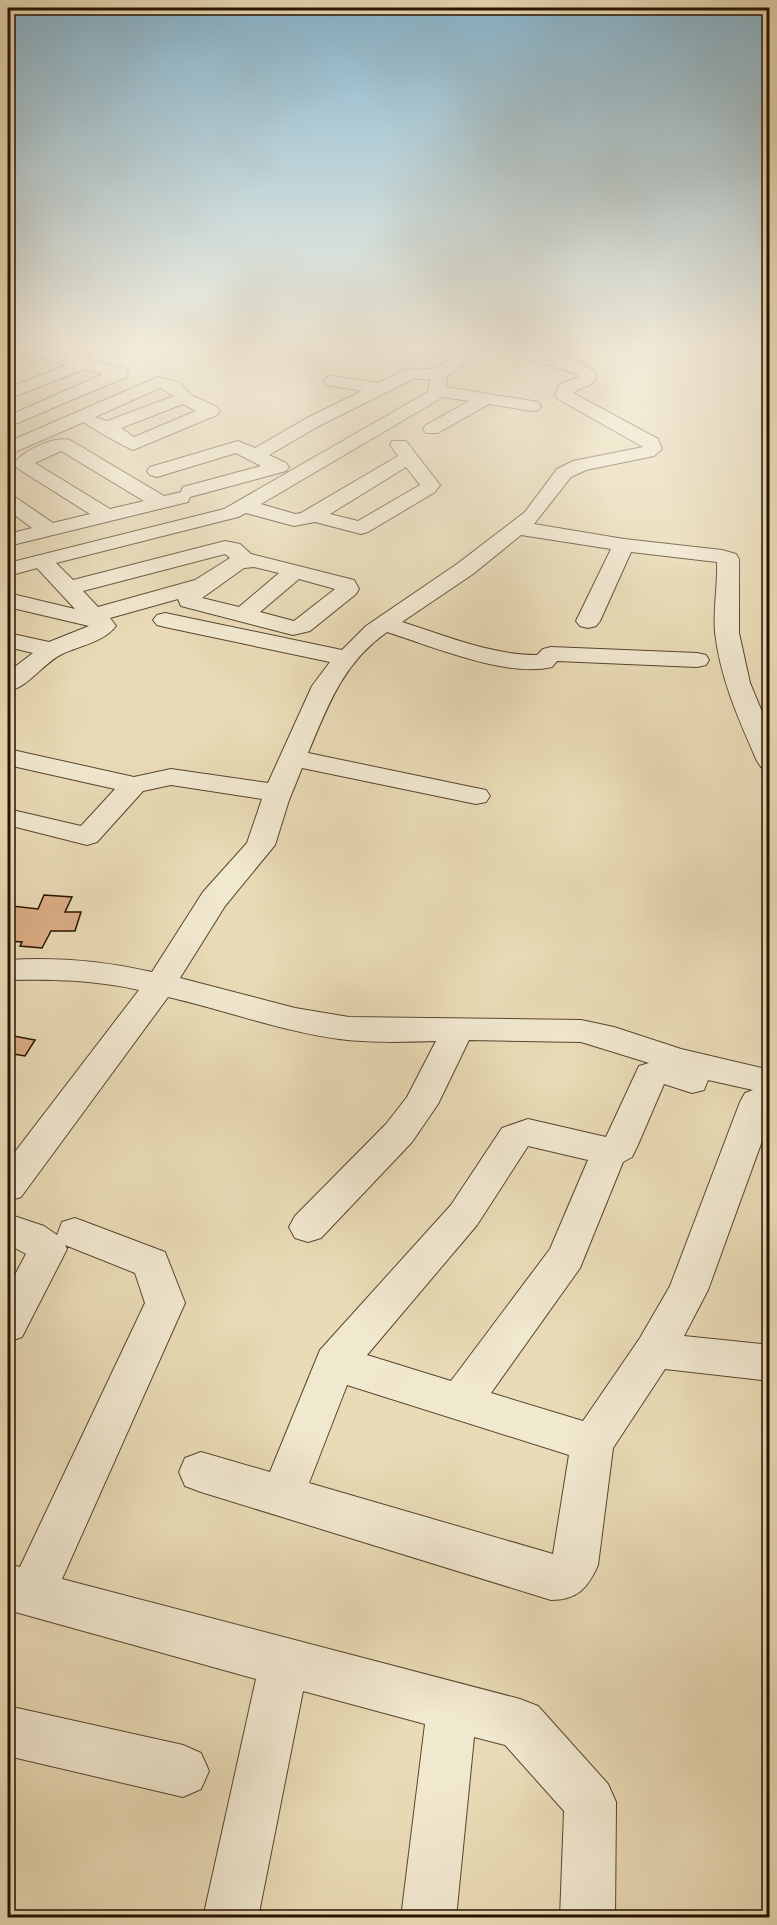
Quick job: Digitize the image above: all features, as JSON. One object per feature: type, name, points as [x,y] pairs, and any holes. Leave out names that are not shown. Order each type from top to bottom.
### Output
[{"type":"street","points":[[8,449],[47,438]]},
{"type":"street","points":[[59,438],[27,459],[24,464],[107,516]]},
{"type":"street","points":[[78,438],[178,498]]},
{"type":"street","points":[[124,438],[164,459],[201,446]]},
{"type":"street","points":[[133,444],[148,438]]},
{"type":"street","points":[[262,451],[285,438]]},
{"type":"street","points":[[8,568],[231,513],[358,438]]},
{"type":"street","points":[[8,1187],[161,983],[214,899],[261,845],[278,793],[324,686],[347,658],[362,642],[385,624],[465,569],[532,516],[560,477],[570,469],[608,458],[647,452],[653,446],[641,438]]},
{"type":"street","points":[[157,471],[238,447],[297,476]]},
{"type":"street","points":[[245,506],[294,520],[311,515],[403,451],[430,485],[361,528],[311,515]]},
{"type":"street","points":[[8,540],[178,498],[279,467]]},
{"type":"street","points":[[8,501],[49,530]]},
{"type":"street","points":[[517,528],[624,545],[722,556],[729,560],[727,633],[732,660],[757,736],[770,762]]},
{"type":"street","points":[[588,621],[624,545]]},
{"type":"street","points":[[69,588],[225,547],[232,549],[244,560],[346,585],[348,589],[298,627],[293,628],[189,601],[189,598],[203,585],[244,560]]},
{"type":"street","points":[[8,683],[51,650],[104,626],[42,561]]},
{"type":"street","points":[[243,615],[294,572]]},
{"type":"street","points":[[8,600],[98,618],[203,585]]},
{"type":"street","points":[[165,620],[347,658]]},
{"type":"street","points":[[385,624],[510,660],[529,663],[543,662],[551,654],[553,628]]},
{"type":"street","points":[[8,640],[51,650]]},
{"type":"street","points":[[551,654],[697,660]]},
{"type":"street","points":[[8,757],[134,785],[171,777],[278,793]]},
{"type":"street","points":[[293,759],[476,796]]},
{"type":"street","points":[[8,817],[87,836],[134,785]]},
{"type":"street","points":[[8,970],[57,968],[96,971],[161,983],[283,1016],[337,1027],[385,1030],[581,1031],[624,1042],[765,1093]]},
{"type":"street","points":[[308,1227],[399,1133],[421,1104],[458,1029]]},
{"type":"street","points":[[282,1496],[335,1363],[464,1215],[515,1137],[528,1132],[609,1152],[619,1147],[651,1075],[663,1071],[765,1093]]},
{"type":"street","points":[[201,1472],[551,1577],[564,1577],[575,1565],[592,1443],[655,1350],[688,1290],[765,1093]]},
{"type":"street","points":[[460,1402],[566,1257],[609,1152]]},
{"type":"street","points":[[8,1229],[30,1237],[48,1249],[8,1324]]},
{"type":"street","points":[[75,1233],[151,1263],[165,1303],[20,1590],[520,1724],[590,1802],[587,1917]]},
{"type":"street","points":[[655,1350],[770,1364]]},
{"type":"street","points":[[335,1363],[592,1443]]},
{"type":"street","points":[[230,1917],[284,1662]]},
{"type":"street","points":[[428,1917],[452,1707]]},
{"type":"street","points":[[8,1731],[183,1770]]},
{"type":"building","points":[[44,895],[72,897],[65,912],[81,912],[75,931],[51,931],[42,948],[20,946],[22,942],[8,941],[8,914],[12,906],[38,909]]},
{"type":"building","points":[[8,1035],[35,1040],[25,1056],[8,1053]]}]
